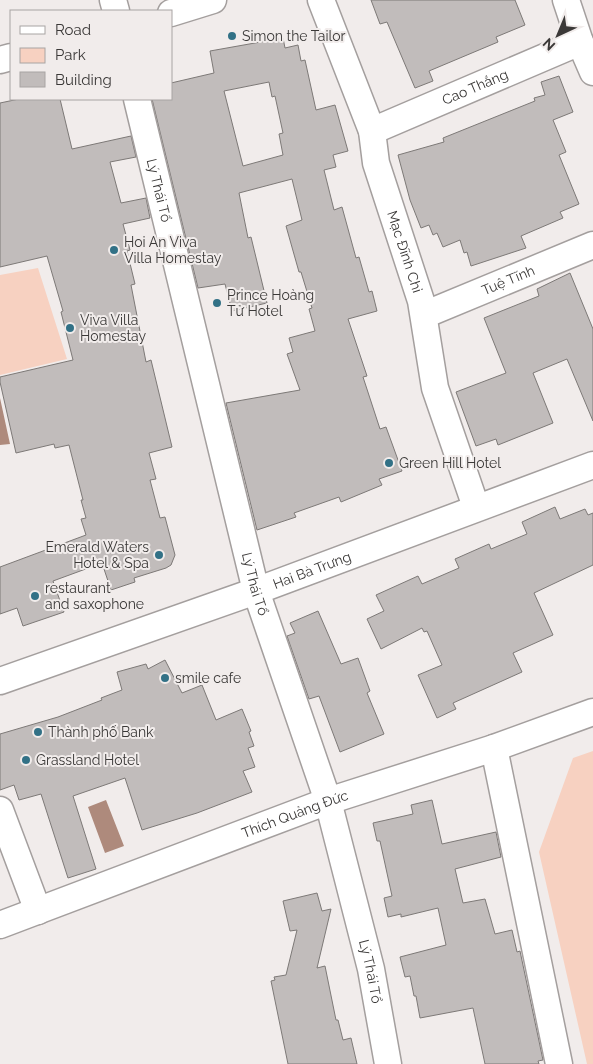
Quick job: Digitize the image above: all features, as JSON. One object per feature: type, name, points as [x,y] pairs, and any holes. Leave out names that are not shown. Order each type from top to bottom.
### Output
[{"type":"street","points":[[172,13],[213,0]]},
{"type":"street","name":"Mạc Đĩnh Chi","points":[[321,0],[372,131],[376,163],[422,301],[435,388],[476,507]]},
{"type":"street","points":[[566,0],[580,42],[593,72]]},
{"type":"street","name":"Cao Thắng","points":[[372,131],[580,42]]},
{"type":"street","name":"Lý Thái Tổ","points":[[137,100],[256,591],[328,801],[371,970],[388,1064]]},
{"type":"street","name":"Tuệ Tĩnh","points":[[424,315],[593,246]]},
{"type":"street","name":"Hai Bà Trưng","points":[[0,680],[256,591],[593,464]]},
{"type":"street","name":"Thích Quảng Đức","points":[[0,925],[328,801],[494,748],[593,712]]},
{"type":"street","points":[[494,748],[560,1064]]},
{"type":"street","points":[[0,810],[38,911]]},
{"type":"green space","points":[[38,268],[67,359],[0,375],[0,275]]},
{"type":"green space","points":[[593,751],[593,1064],[587,1064],[539,852],[573,758]]},
{"type":"shaded area","points":[[0,398],[10,444],[0,445]]},
{"type":"shaded area","points":[[106,800],[124,846],[105,853],[88,807]]},
{"type":"building","points":[[371,0],[515,0],[525,25],[496,37],[498,42],[429,71],[433,81],[415,88],[387,22],[380,24]]},
{"type":"building","points":[[283,38],[285,48],[298,45],[301,61],[305,60],[316,110],[335,105],[348,151],[333,155],[336,167],[324,170],[334,210],[342,207],[356,258],[359,257],[369,292],[372,291],[377,311],[348,319],[367,376],[363,377],[380,429],[386,427],[402,471],[379,479],[382,485],[341,502],[339,497],[294,513],[296,517],[257,530],[226,403],[300,390],[287,354],[293,352],[289,338],[315,331],[309,309],[312,308],[301,272],[299,272],[286,226],[302,220],[292,179],[239,193],[248,238],[251,237],[267,303],[232,311],[225,284],[198,288],[152,100],[172,100],[172,83],[214,73],[210,51]],"holes":[[[269,82],[272,97],[275,96],[283,133],[279,134],[283,155],[243,166],[224,91]]]},
{"type":"building","points":[[559,76],[573,112],[553,120],[566,152],[559,155],[579,204],[560,212],[563,218],[521,236],[526,248],[471,266],[467,252],[464,253],[460,240],[443,247],[437,233],[433,235],[429,225],[421,228],[410,200],[398,155],[444,142],[443,138],[535,101],[534,98],[545,95],[541,82]]},
{"type":"building","points":[[14,100],[60,100],[72,149],[131,136],[136,157],[110,162],[121,203],[146,198],[150,218],[123,224],[130,250],[127,251],[135,284],[131,285],[146,362],[151,360],[172,447],[149,453],[156,479],[150,480],[160,518],[165,517],[175,555],[171,565],[134,578],[135,582],[111,590],[102,563],[53,581],[64,612],[23,626],[17,608],[0,614],[0,567],[86,535],[81,519],[86,518],[69,445],[55,448],[54,444],[16,453],[0,382],[0,377],[73,360],[61,312],[63,311],[47,256],[0,267],[0,103]]},
{"type":"building","points":[[570,273],[593,329],[593,421],[567,359],[533,373],[553,423],[498,445],[496,439],[476,446],[456,392],[506,373],[484,318],[539,296],[537,289]]},
{"type":"building","points":[[555,507],[560,519],[585,509],[588,515],[593,513],[593,565],[534,593],[553,635],[513,653],[522,672],[453,703],[456,709],[437,718],[418,675],[442,665],[427,631],[424,632],[422,628],[381,649],[367,619],[384,611],[376,595],[418,576],[422,584],[459,568],[455,559],[489,544],[491,549],[527,534],[522,522]]},
{"type":"building","points":[[318,611],[341,664],[358,658],[370,691],[367,693],[384,734],[340,752],[319,696],[309,699],[287,636],[295,633],[290,623]]},
{"type":"building","points":[[165,660],[182,693],[202,685],[216,720],[242,709],[251,731],[249,732],[254,746],[248,748],[255,767],[243,771],[252,792],[197,813],[142,830],[125,778],[73,796],[96,869],[68,878],[41,794],[19,800],[14,785],[0,790],[0,734],[58,717],[102,700],[101,698],[122,690],[117,672],[146,664],[148,669]]},
{"type":"building","points":[[432,800],[442,844],[496,832],[501,857],[455,869],[463,903],[485,899],[495,934],[512,930],[517,952],[520,951],[543,1060],[538,1061],[539,1064],[485,1064],[473,1008],[420,1018],[410,976],[405,977],[400,957],[446,945],[438,908],[401,917],[401,914],[388,917],[384,898],[392,896],[380,841],[377,841],[373,823],[413,814],[411,805]]},
{"type":"building","points":[[317,893],[322,911],[331,909],[317,968],[325,966],[336,1020],[338,1020],[343,1040],[351,1038],[357,1064],[288,1064],[271,981],[275,980],[274,977],[286,975],[297,930],[290,931],[283,901]]},
{"type":"place","name":"Simon the Tailor","points":[[232,36]]},
{"type":"place","name":"Hoi An Viva Villa Homestay","points":[[114,250]]},
{"type":"place","name":"Prince Hoàng Tử Hotel","points":[[217,303]]},
{"type":"place","name":"Viva Villa Homestay","points":[[70,328]]},
{"type":"place","name":"Green Hill Hotel","points":[[389,463]]},
{"type":"place","name":"Emerald Waters Hotel & Spa","points":[[159,555]]},
{"type":"place","name":"restaurant and saxophone","points":[[35,596]]},
{"type":"place","name":"smile cafe","points":[[165,678]]},
{"type":"place","name":"Thành phố Bank","points":[[38,732]]},
{"type":"place","name":"Grassland Hotel","points":[[26,760]]}]
